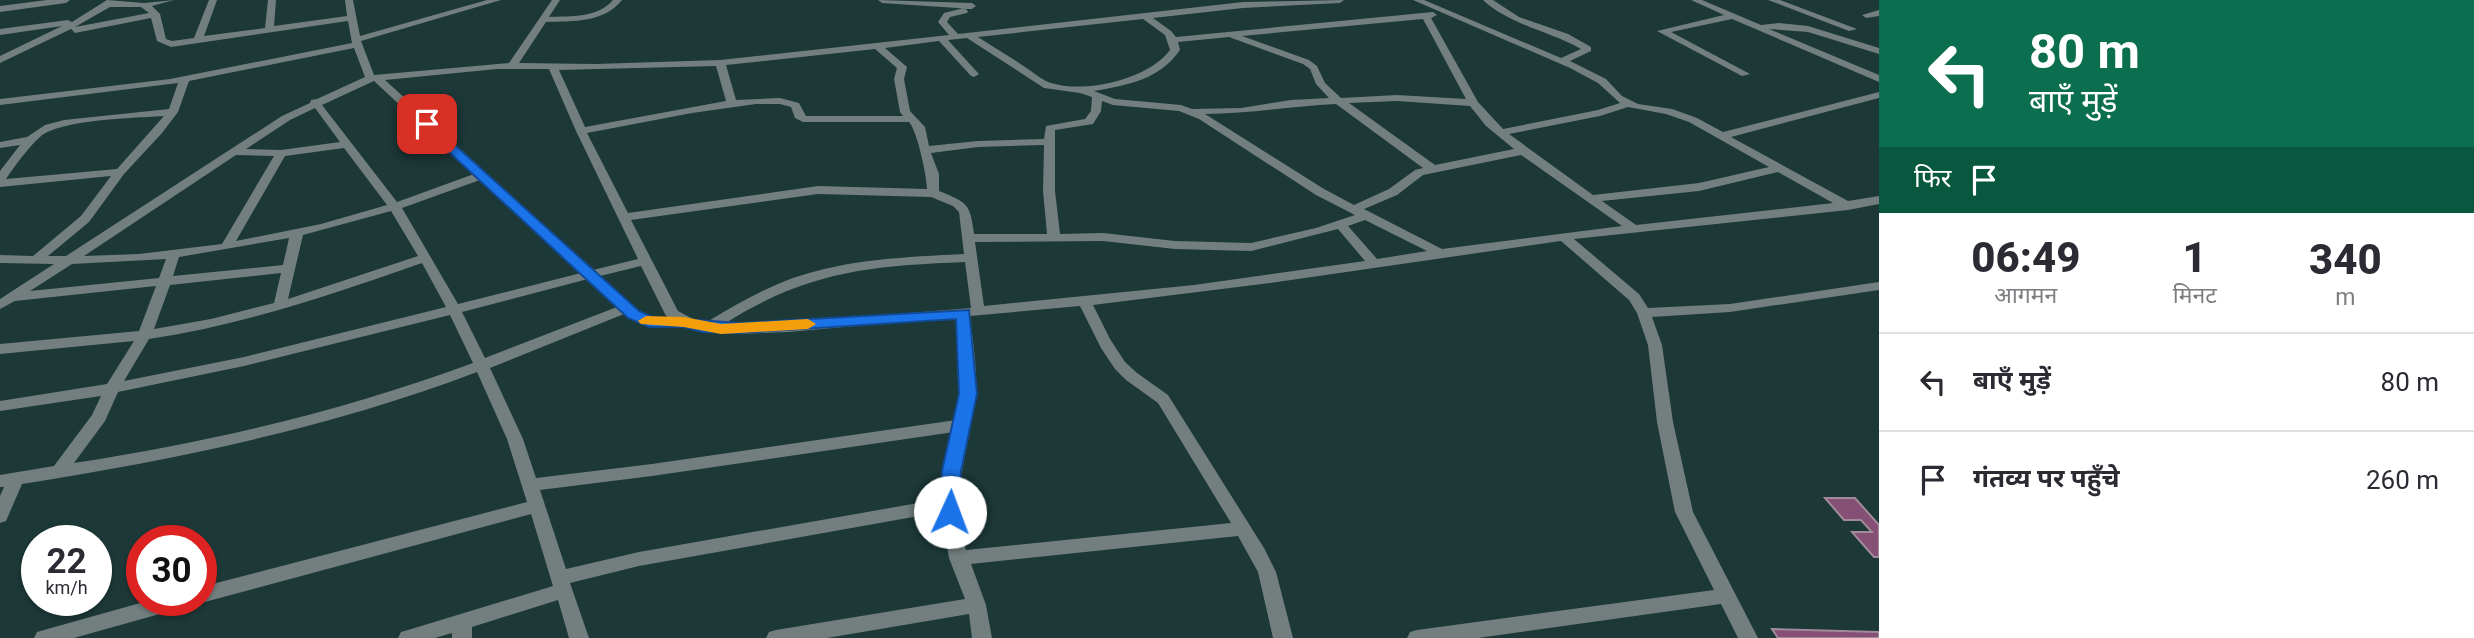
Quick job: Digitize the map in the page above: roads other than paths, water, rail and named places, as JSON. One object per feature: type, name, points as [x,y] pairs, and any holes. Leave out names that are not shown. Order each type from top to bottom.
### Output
[{"type":"street","points":[[0,9],[66,0]]},
{"type":"street","points":[[0,60],[81,21],[111,2],[146,5],[170,0]]},
{"type":"street","points":[[198,40],[213,0]]},
{"type":"street","points":[[269,30],[272,0]]},
{"type":"street","points":[[349,0],[357,43],[374,78],[626,308],[649,322],[684,322],[709,327],[785,326],[971,313],[1243,283],[1564,237],[1848,206],[1879,200]]},
{"type":"street","points":[[0,102],[185,79],[357,43],[497,0]]},
{"type":"street","points":[[512,66],[556,0]]},
{"type":"street","points":[[542,20],[598,13],[608,10],[618,0]]},
{"type":"street","points":[[882,0],[972,3]]},
{"type":"street","points":[[6,301],[315,102],[374,78],[512,66],[720,63],[1241,2],[1340,0]]},
{"type":"street","points":[[1417,0],[1562,61],[1610,87],[1618,98],[1628,104],[1680,115],[1848,206]]},
{"type":"street","points":[[1487,0],[1517,19],[1565,36],[1588,49],[1562,61]]},
{"type":"street","points":[[1695,0],[1761,26],[1879,79]]},
{"type":"street","points":[[1772,0],[1852,29]]},
{"type":"street","points":[[972,3],[964,11],[943,18],[942,22],[1048,86],[1082,90],[1113,102],[1169,106],[1191,111],[1254,110],[1291,103],[1340,103],[1397,98],[1474,103]]},
{"type":"street","points":[[146,5],[156,14],[165,44],[351,18]]},
{"type":"street","points":[[1866,15],[1879,13]]},
{"type":"street","points":[[52,34],[156,14]]},
{"type":"street","points":[[1173,40],[1448,14]]},
{"type":"street","points":[[1082,90],[1133,79],[1168,61],[1175,50],[1173,40],[1143,15]]},
{"type":"street","points":[[1426,16],[1474,103],[1500,133],[1635,230]]},
{"type":"street","points":[[1735,16],[1662,31],[1745,74]]},
{"type":"street","points":[[0,32],[81,21]]},
{"type":"street","points":[[1761,26],[1783,25],[1814,31],[1879,51]]},
{"type":"street","points":[[1225,34],[1306,62],[1314,68],[1321,85],[1340,103],[1431,168]]},
{"type":"street","points":[[940,37],[974,74]]},
{"type":"street","points":[[876,45],[902,67],[900,84],[905,112],[920,127],[924,150],[933,174],[933,193]]},
{"type":"street","points":[[0,53],[21,50]]},
{"type":"street","points":[[720,63],[732,104]]},
{"type":"street","points":[[553,67],[581,131],[672,314],[684,322]]},
{"type":"street","points":[[37,259],[85,219],[120,172],[173,112],[185,79]]},
{"type":"street","points":[[1721,136],[1808,116],[1879,95]]},
{"type":"street","points":[[1055,237],[1049,191],[1050,128],[1089,122],[1096,111],[1097,97]]},
{"type":"street","points":[[315,102],[394,207],[454,310],[515,439],[579,638]]},
{"type":"street","points":[[581,131],[732,104],[790,102],[795,105],[803,119],[912,119]]},
{"type":"street","points":[[1500,133],[1600,113],[1628,104]]},
{"type":"street","points":[[1191,111],[1214,123],[1305,183],[1358,213],[1443,254]]},
{"type":"street","points":[[0,181],[38,133],[61,125],[173,112]]},
{"type":"street","points":[[0,145],[33,139]]},
{"type":"street","points":[[924,150],[978,144],[1048,142]]},
{"type":"street","points":[[236,152],[281,153],[347,144]]},
{"type":"street","points":[[969,239],[1103,237],[1189,245],[1251,247],[1340,224],[1393,192],[1412,175],[1431,168],[1523,151]]},
{"type":"street","points":[[226,246],[281,153]]},
{"type":"street","points":[[1591,199],[1699,187],[1780,168]]},
{"type":"street","points":[[0,181],[120,172]]},
{"type":"street","points":[[0,258],[70,260],[174,254],[226,246],[296,233],[394,207],[482,175]]},
{"type":"street","points":[[624,217],[801,190],[933,193],[961,206],[965,211],[971,258],[969,378],[949,503],[952,537],[978,605],[982,638]]},
{"type":"street","points":[[1340,224],[1374,264]]},
{"type":"street","points":[[280,305],[296,233]]},
{"type":"street","points":[[1564,237],[1634,297],[1644,313],[1655,345],[1665,422],[1684,512],[1748,638]]},
{"type":"street","points":[[59,472],[99,416],[112,388],[145,334],[174,254]]},
{"type":"street","points":[[0,349],[145,334],[214,323],[280,305],[425,258]]},
{"type":"street","points":[[709,327],[775,289],[829,272],[890,261],[971,258]]},
{"type":"street","points":[[0,406],[112,388],[279,354],[645,261]]},
{"type":"street","points":[[6,301],[289,268]]},
{"type":"street","points":[[1644,313],[1730,308],[1879,286]]},
{"type":"street","points":[[1084,301],[1119,365],[1163,399],[1243,529],[1267,572],[1283,638]]},
{"type":"street","points":[[0,516],[8,480],[159,456],[367,405],[481,366],[626,308]]},
{"type":"street","points":[[529,485],[962,425]]},
{"type":"street","points":[[408,638],[462,630],[561,584],[639,559],[949,503]]},
{"type":"street","points":[[217,591],[536,506]]},
{"type":"street","points":[[958,558],[1243,529]]},
{"type":"street","points":[[1417,638],[1725,596]]},
{"type":"street","points":[[776,638],[978,605]]},
{"type":"street","points":[[44,638],[69,634],[128,616]]}]
